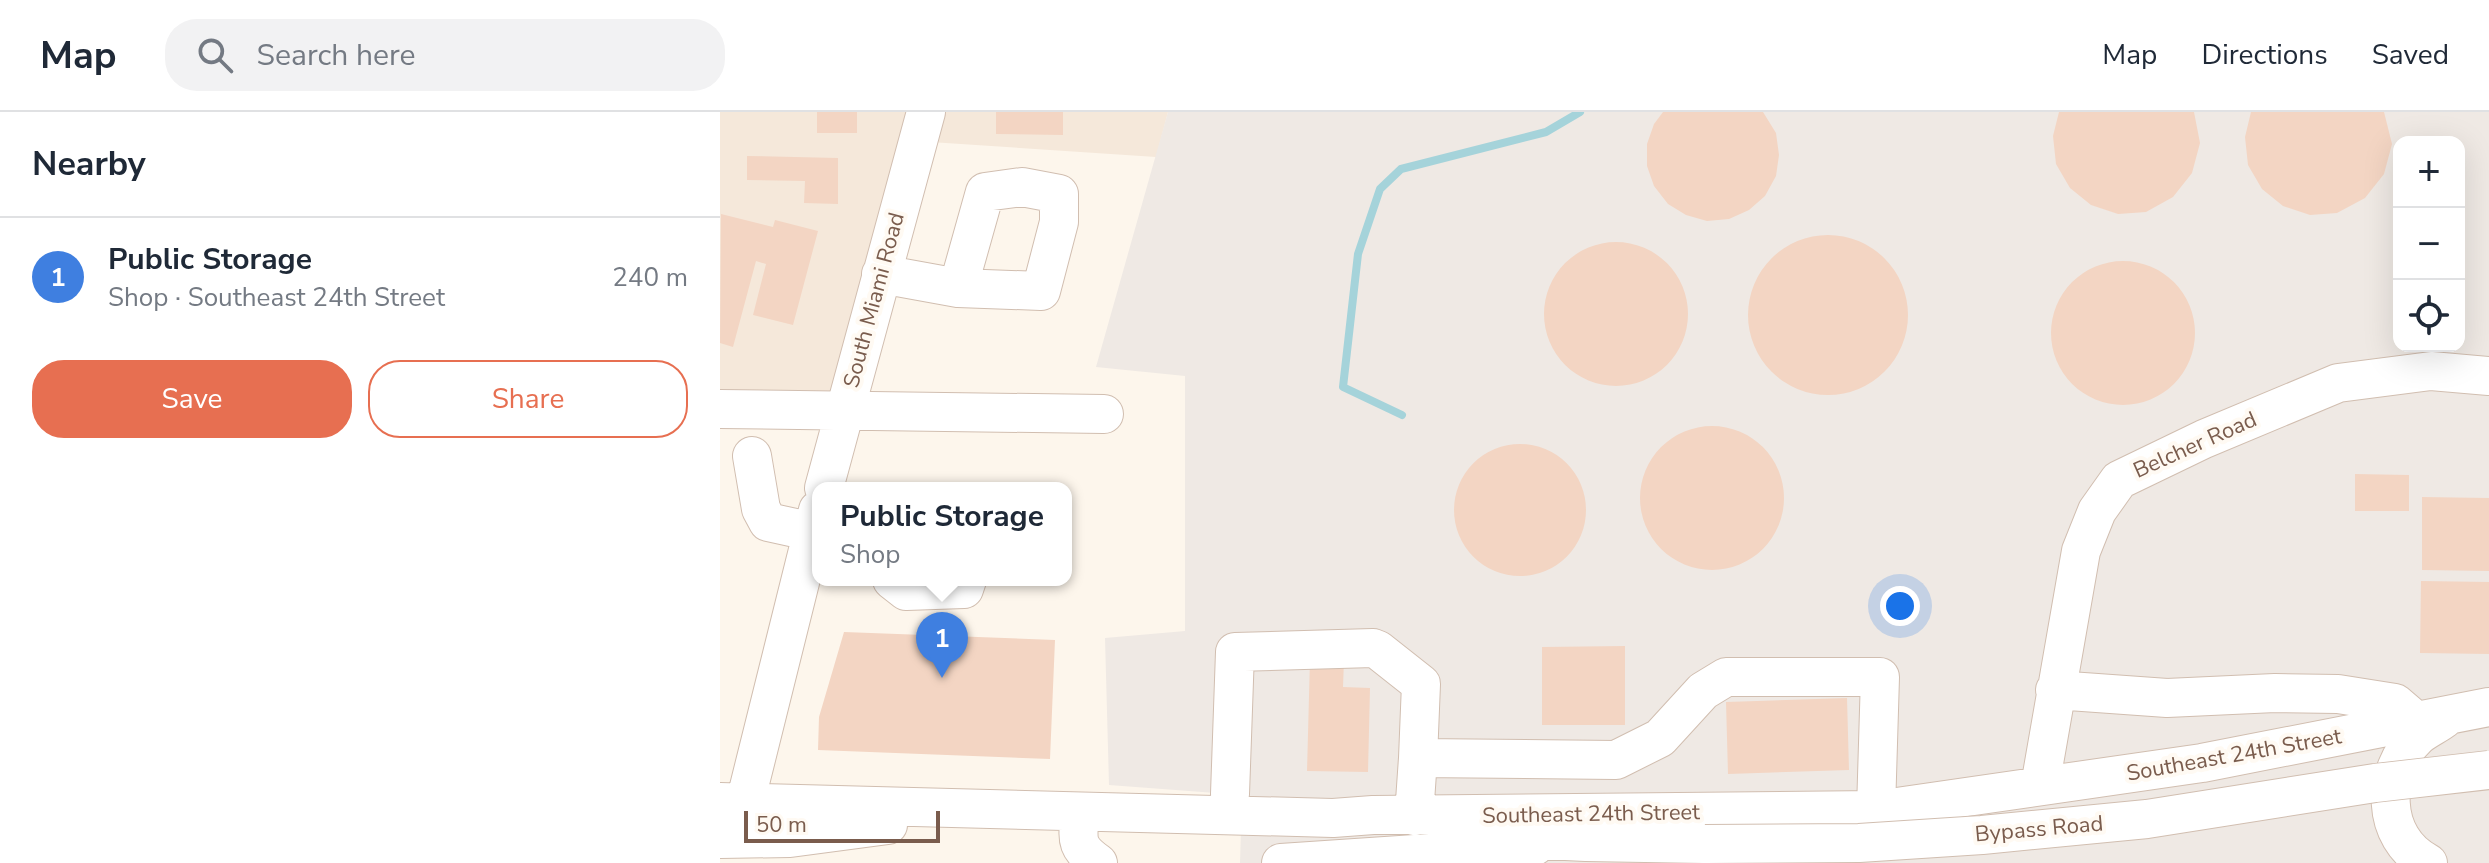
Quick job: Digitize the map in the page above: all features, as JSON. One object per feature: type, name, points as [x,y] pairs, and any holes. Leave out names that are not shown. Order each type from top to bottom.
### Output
[{"type":"street","name":"South Miami Road","points":[[825,482],[926,112]]},
{"type":"street","points":[[881,274],[958,288]]},
{"type":"street","name":"Belcher Road","points":[[2040,786],[2081,551],[2097,511],[2119,480],[2204,439],[2338,383],[2431,371],[2489,376]]},
{"type":"street","points":[[720,409],[1104,414]]},
{"type":"street","points":[[752,456],[761,509],[768,522],[812,525]]},
{"type":"street","points":[[732,802],[812,538]]},
{"type":"street","points":[[900,586],[906,591],[964,589],[965,586]]},
{"type":"street","points":[[1230,794],[1235,652],[1373,648],[1421,684],[1416,787],[1616,760],[1660,738],[1703,691],[1726,677],[1880,677],[1876,810]]},
{"type":"street","points":[[2055,690],[2167,698],[2275,693],[2338,694],[2395,703],[2416,721]]},
{"type":"street","name":"Southeast 24th Street","points":[[732,802],[1333,818],[1416,787],[1685,841],[2202,763],[2471,710]]},
{"type":"street","name":"Southeast 24th Street","points":[[2428,863],[2406,847],[2394,828],[2390,808],[2394,769],[2418,736],[2471,710]]},
{"type":"street","name":"Bypass Road","points":[[1281,863],[1586,842],[1859,843],[2057,828],[2147,819],[2375,783],[2489,770]]},
{"type":"street","points":[[720,839],[790,838],[1006,810]]},
{"type":"street","points":[[1080,812],[1078,840],[1082,852],[1098,863]]},
{"type":"street","name":"Bypass Road","points":[[1333,818],[1422,833],[1586,842]]},
{"type":"shaded area","points":[[720,112],[1168,112],[1156,157],[915,141],[839,404],[720,402]]},
{"type":"shaded area","points":[[1168,112],[2489,112],[2489,863],[1240,863],[1242,795],[1109,785],[1105,638],[1185,631],[1185,376],[1096,367]]},
{"type":"building","points":[[817,112],[857,112],[857,133],[817,133]]},
{"type":"building","points":[[996,112],[1063,112],[1063,135],[996,134]]},
{"type":"building","points":[[1663,112],[1763,112],[1776,133],[1779,155],[1776,176],[1765,196],[1749,210],[1729,219],[1707,221],[1686,215],[1668,204],[1654,186],[1647,166],[1647,144],[1654,124]]},
{"type":"building","points":[[2059,112],[2194,112],[2200,143],[2192,173],[2173,197],[2146,212],[2118,214],[2091,205],[2070,188],[2056,164],[2053,136]]},
{"type":"building","points":[[2251,112],[2384,112],[2392,144],[2384,174],[2365,198],[2337,213],[2310,215],[2283,206],[2262,189],[2248,165],[2245,137]]},
{"type":"building","points":[[747,156],[838,158],[838,204],[804,203],[805,181],[747,180]]},
{"type":"building","points":[[721,214],[773,227],[775,220],[818,231],[793,325],[753,315],[766,264],[756,261],[733,347],[720,343]]},
{"type":"building","points":[[1828,235],[1859,241],[1885,258],[1902,284],[1908,315],[1902,346],[1885,372],[1859,389],[1828,395],[1797,389],[1771,372],[1754,346],[1748,315],[1754,284],[1771,258],[1797,241]]},
{"type":"building","points":[[1616,242],[1644,247],[1667,263],[1683,286],[1688,314],[1683,342],[1667,365],[1644,381],[1616,386],[1588,381],[1565,365],[1549,342],[1544,314],[1549,286],[1565,263],[1588,247]]},
{"type":"building","points":[[2123,261],[2151,266],[2174,282],[2190,305],[2195,333],[2190,361],[2174,384],[2151,400],[2123,405],[2095,400],[2072,384],[2056,361],[2051,333],[2056,305],[2072,282],[2095,266]]},
{"type":"building","points":[[1712,426],[1740,431],[1763,447],[1779,470],[1784,498],[1779,526],[1763,549],[1740,565],[1712,570],[1684,565],[1661,549],[1645,526],[1640,498],[1645,470],[1661,447],[1684,431]]},
{"type":"building","points":[[1520,444],[1545,449],[1566,464],[1581,485],[1586,510],[1581,535],[1566,556],[1545,571],[1520,576],[1495,571],[1474,556],[1459,535],[1454,510],[1459,485],[1474,464],[1495,449]]},
{"type":"building","points":[[2355,474],[2409,475],[2409,511],[2355,511]]},
{"type":"building","points":[[2422,497],[2489,498],[2489,571],[2422,570]]},
{"type":"building","points":[[2421,581],[2489,582],[2489,654],[2420,653]]},
{"type":"building","points":[[844,632],[1055,640],[1050,759],[818,750],[819,717]]},
{"type":"building","points":[[1625,646],[1625,725],[1542,725],[1542,647]]},
{"type":"building","points":[[1310,659],[1344,660],[1343,687],[1370,688],[1368,772],[1307,771]]},
{"type":"building","points":[[1847,698],[1849,770],[1728,774],[1726,702]]},
{"type":"waterway","points":[[1402,415],[1343,387],[1358,254],[1380,189],[1401,169],[1546,132],[1580,112]]},
{"type":"place","name":"Public Storage","points":[[942,678]]}]
